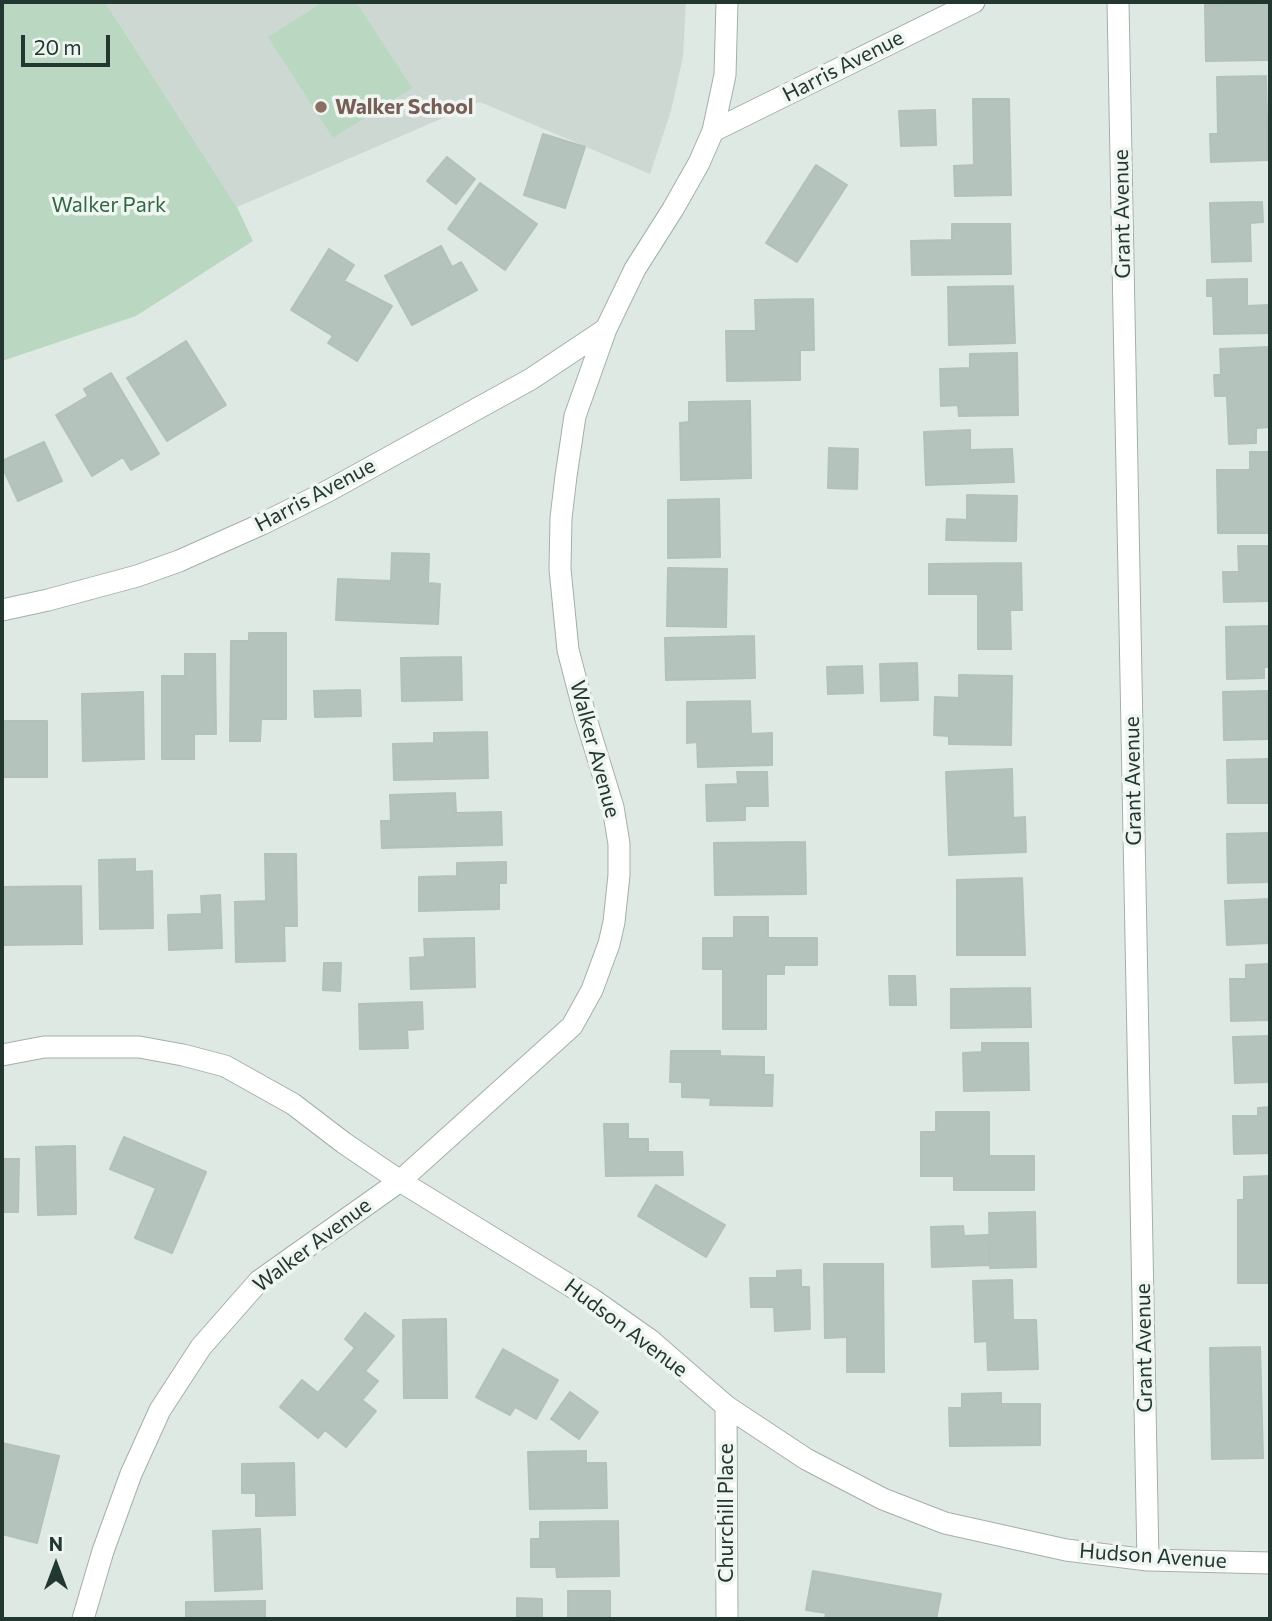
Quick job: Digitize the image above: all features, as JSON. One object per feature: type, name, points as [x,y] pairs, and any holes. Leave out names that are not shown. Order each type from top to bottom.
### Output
[{"type":"street","name":"Walker Avenue","points":[[83,1619],[103,1551],[137,1461],[160,1410],[201,1347],[259,1281],[400,1181],[572,1026],[592,990],[609,944],[619,875],[619,844],[608,786],[586,719],[569,650],[560,569],[561,517],[575,416],[606,329],[635,269],[699,163],[713,131],[725,75],[727,2]]},
{"type":"street","name":"Harris Avenue","points":[[713,131],[974,2]]},
{"type":"street","name":"Grant Avenue","points":[[1118,2],[1148,1560]]},
{"type":"street","name":"Harris Avenue","points":[[2,610],[137,576],[179,561],[262,523],[328,491],[390,454],[531,379],[606,329]]},
{"type":"street","name":"Hudson Avenue","points":[[2,1055],[44,1047],[139,1047],[225,1066],[293,1104],[400,1181],[592,1299],[650,1340],[726,1406],[806,1459],[883,1499],[945,1523],[1066,1550],[1148,1560],[1270,1563]]},
{"type":"street","name":"Churchill Place","points":[[726,1406],[727,1619]]},
{"type":"shaded area","name":"Walker School","points":[[105,2],[686,2],[683,57],[671,111],[650,174],[480,102],[237,207]]},
{"type":"green space","name":"Walker Park","points":[[2,2],[105,2],[237,207],[253,241],[136,316],[2,361]]},
{"type":"green space","points":[[323,2],[356,2],[412,88],[333,138],[268,37]]},
{"type":"building","points":[[1270,4],[1270,60],[1206,61],[1205,5]]},
{"type":"building","points":[[1266,76],[1268,160],[1211,162],[1210,134],[1218,134],[1217,77]]},
{"type":"building","points":[[973,99],[1009,99],[1011,195],[955,196],[954,166],[974,165]]},
{"type":"building","points":[[935,110],[936,145],[901,146],[899,111]]},
{"type":"building","points":[[543,134],[585,147],[565,208],[524,195]]},
{"type":"building","points":[[447,157],[475,179],[456,204],[427,181]]},
{"type":"building","points":[[816,165],[847,185],[797,262],[766,243]]},
{"type":"building","points":[[480,183],[537,224],[505,270],[448,229]]},
{"type":"building","points":[[1262,202],[1263,222],[1250,223],[1251,261],[1212,262],[1210,203]]},
{"type":"building","points":[[952,224],[1010,224],[1011,274],[912,275],[911,241],[952,240]]},
{"type":"building","points":[[441,246],[452,267],[461,262],[477,290],[412,325],[385,276]]},
{"type":"building","points":[[329,249],[354,265],[344,281],[392,306],[357,361],[328,343],[333,336],[291,310]]},
{"type":"building","points":[[1247,279],[1247,306],[1270,305],[1270,333],[1214,334],[1213,296],[1207,296],[1207,280]]},
{"type":"building","points":[[1013,286],[1015,343],[949,345],[948,287]]},
{"type":"building","points":[[813,299],[814,350],[800,350],[800,380],[727,381],[726,331],[756,331],[755,300]]},
{"type":"building","points":[[186,341],[226,405],[167,441],[127,378]]},
{"type":"building","points":[[1270,347],[1270,427],[1256,428],[1256,443],[1229,444],[1227,396],[1215,396],[1214,375],[1221,375],[1220,349]]},
{"type":"building","points":[[1017,353],[1018,415],[959,416],[958,405],[941,406],[940,369],[970,368],[970,354]]},
{"type":"building","points":[[111,373],[159,454],[131,470],[123,457],[92,476],[56,415],[88,396],[84,389]]},
{"type":"building","points":[[750,401],[751,478],[681,480],[680,423],[689,422],[689,402]]},
{"type":"building","points":[[970,430],[970,450],[1012,449],[1014,482],[926,485],[924,432]]},
{"type":"building","points":[[44,442],[62,481],[18,501],[2,461]]},
{"type":"building","points":[[829,448],[858,449],[857,489],[828,488]]},
{"type":"building","points":[[1250,452],[1270,452],[1270,533],[1218,533],[1217,470],[1250,470]]},
{"type":"building","points":[[967,495],[1017,496],[1016,541],[946,540],[947,519],[967,520]]},
{"type":"building","points":[[719,499],[720,557],[668,558],[668,500]]},
{"type":"building","points":[[1238,546],[1270,546],[1270,601],[1224,602],[1223,572],[1239,572]]},
{"type":"building","points":[[392,553],[429,554],[428,583],[440,584],[438,624],[336,620],[338,579],[391,581]]},
{"type":"building","points":[[1021,563],[1022,610],[1010,610],[1011,649],[978,649],[978,594],[929,594],[929,564]]},
{"type":"building","points":[[668,568],[727,569],[726,627],[667,626]]},
{"type":"building","points":[[1270,626],[1270,667],[1264,667],[1264,678],[1227,679],[1226,627]]},
{"type":"building","points":[[249,633],[286,633],[286,719],[261,719],[260,741],[230,741],[231,641],[249,641]]},
{"type":"building","points":[[754,636],[755,678],[666,680],[665,638]]},
{"type":"building","points":[[185,654],[215,654],[216,734],[194,734],[194,759],[162,759],[162,676],[185,676]]},
{"type":"building","points":[[461,657],[462,700],[402,701],[401,658]]},
{"type":"building","points":[[917,663],[918,700],[881,701],[880,664]]},
{"type":"building","points":[[862,666],[863,693],[828,694],[827,667]]},
{"type":"building","points":[[959,675],[1012,676],[1011,745],[949,744],[949,736],[934,735],[935,697],[959,698]]},
{"type":"building","points":[[360,690],[361,716],[315,717],[314,691]]},
{"type":"building","points":[[1267,691],[1268,739],[1224,740],[1223,692]]},
{"type":"building","points":[[143,692],[144,759],[83,761],[82,694]]},
{"type":"building","points":[[750,701],[751,734],[772,733],[772,765],[698,767],[697,742],[687,743],[687,702]]},
{"type":"building","points":[[2,721],[47,721],[47,777],[2,777]]},
{"type":"building","points":[[487,732],[488,778],[394,780],[393,744],[434,743],[434,733]]},
{"type":"building","points":[[1270,759],[1270,803],[1228,803],[1227,760]]},
{"type":"building","points":[[1012,769],[1013,818],[1025,817],[1026,852],[949,855],[946,772]]},
{"type":"building","points":[[737,772],[767,772],[768,806],[745,806],[745,820],[707,821],[706,785],[738,784]]},
{"type":"building","points":[[455,793],[456,813],[501,812],[502,845],[382,848],[381,821],[391,821],[390,795]]},
{"type":"building","points":[[1270,833],[1270,882],[1228,883],[1227,834]]},
{"type":"building","points":[[805,842],[806,894],[715,895],[714,843]]},
{"type":"building","points":[[265,854],[296,854],[297,926],[284,926],[285,961],[236,962],[235,902],[266,901]]},
{"type":"building","points":[[135,859],[135,872],[152,871],[153,928],[100,929],[99,860]]},
{"type":"building","points":[[506,862],[506,883],[499,883],[499,909],[419,911],[419,877],[457,876],[457,863]]},
{"type":"building","points":[[1022,878],[1025,955],[957,955],[957,880]]},
{"type":"building","points":[[81,886],[82,944],[2,945],[2,887]]},
{"type":"building","points":[[220,895],[222,948],[169,950],[168,915],[202,914],[201,896]]},
{"type":"building","points":[[1270,899],[1270,943],[1227,945],[1225,901]]},
{"type":"building","points":[[734,917],[768,917],[768,938],[817,938],[817,965],[784,965],[784,974],[766,974],[766,1029],[723,1029],[723,969],[703,969],[703,938],[734,938]]},
{"type":"building","points":[[474,938],[475,987],[411,989],[410,958],[425,957],[424,939]]},
{"type":"building","points":[[324,963],[341,963],[340,991],[323,990]]},
{"type":"building","points":[[1270,964],[1270,1020],[1231,1021],[1230,979],[1246,979],[1246,965]]},
{"type":"building","points":[[889,976],[915,976],[916,1005],[890,1005]]},
{"type":"building","points":[[1030,988],[1031,1027],[951,1028],[951,989]]},
{"type":"building","points":[[422,1002],[423,1029],[407,1030],[408,1048],[360,1049],[359,1004]]},
{"type":"building","points":[[1270,1036],[1270,1082],[1235,1083],[1233,1037]]},
{"type":"building","points":[[982,1043],[1028,1043],[1029,1090],[964,1091],[963,1053],[982,1052]]},
{"type":"building","points":[[671,1051],[720,1051],[720,1056],[764,1057],[764,1075],[773,1075],[772,1106],[710,1105],[711,1098],[682,1097],[682,1082],[670,1082]]},
{"type":"building","points":[[1270,1107],[1270,1153],[1234,1154],[1233,1116],[1258,1116],[1258,1108]]},
{"type":"building","points":[[936,1112],[989,1112],[989,1156],[1034,1156],[1034,1190],[954,1190],[954,1176],[921,1176],[921,1132],[936,1132]]},
{"type":"building","points":[[604,1124],[628,1124],[628,1139],[648,1139],[648,1152],[682,1152],[683,1175],[606,1176]]},
{"type":"building","points":[[124,1137],[206,1172],[172,1253],[135,1238],[156,1188],[110,1169]]},
{"type":"building","points":[[75,1146],[76,1214],[38,1215],[36,1147]]},
{"type":"building","points":[[2,1159],[19,1159],[18,1212],[2,1212]]},
{"type":"building","points":[[1270,1176],[1270,1283],[1238,1283],[1238,1200],[1244,1200],[1244,1177]]},
{"type":"building","points":[[656,1185],[725,1225],[706,1257],[638,1216]]},
{"type":"building","points":[[1035,1212],[1036,1267],[990,1268],[989,1213]]},
{"type":"building","points":[[963,1226],[964,1236],[988,1235],[989,1265],[932,1267],[931,1227]]},
{"type":"building","points":[[824,1264],[883,1264],[884,1372],[847,1372],[847,1337],[825,1338]]},
{"type":"building","points":[[801,1270],[801,1287],[809,1287],[810,1329],[775,1331],[774,1307],[751,1307],[750,1278],[777,1278],[777,1271]]},
{"type":"building","points":[[1012,1280],[1013,1320],[1036,1320],[1038,1369],[988,1370],[987,1341],[975,1342],[973,1281]]},
{"type":"building","points":[[365,1313],[394,1336],[365,1371],[378,1381],[362,1400],[376,1411],[346,1447],[325,1430],[318,1438],[280,1407],[302,1380],[318,1393],[355,1348],[345,1339]]},
{"type":"building","points":[[446,1319],[447,1398],[404,1398],[403,1320]]},
{"type":"building","points":[[1260,1347],[1263,1458],[1212,1459],[1210,1348]]},
{"type":"building","points":[[503,1349],[558,1380],[536,1419],[515,1407],[510,1415],[476,1397]]},
{"type":"building","points":[[570,1392],[598,1412],[579,1439],[551,1419]]},
{"type":"building","points":[[1001,1393],[1001,1404],[1040,1404],[1040,1445],[950,1446],[949,1408],[962,1408],[962,1394]]},
{"type":"building","points":[[2,1443],[59,1456],[37,1543],[2,1534]]},
{"type":"building","points":[[586,1451],[586,1463],[606,1463],[607,1508],[530,1509],[528,1452]]},
{"type":"building","points":[[294,1463],[295,1515],[256,1516],[256,1493],[242,1493],[242,1464]]},
{"type":"building","points":[[618,1521],[619,1576],[557,1577],[556,1567],[531,1567],[531,1539],[540,1539],[540,1522]]},
{"type":"building","points":[[260,1529],[262,1589],[215,1591],[213,1531]]},
{"type":"building","points":[[813,1571],[941,1594],[936,1619],[825,1619],[826,1613],[806,1610]]},
{"type":"building","points":[[568,1591],[610,1591],[610,1619],[568,1619]]},
{"type":"building","points":[[517,1598],[542,1599],[542,1619],[517,1619]]},
{"type":"building","points":[[265,1601],[265,1619],[186,1619],[186,1602]]},
{"type":"place","name":"Walker School","points":[[321,107]]}]
